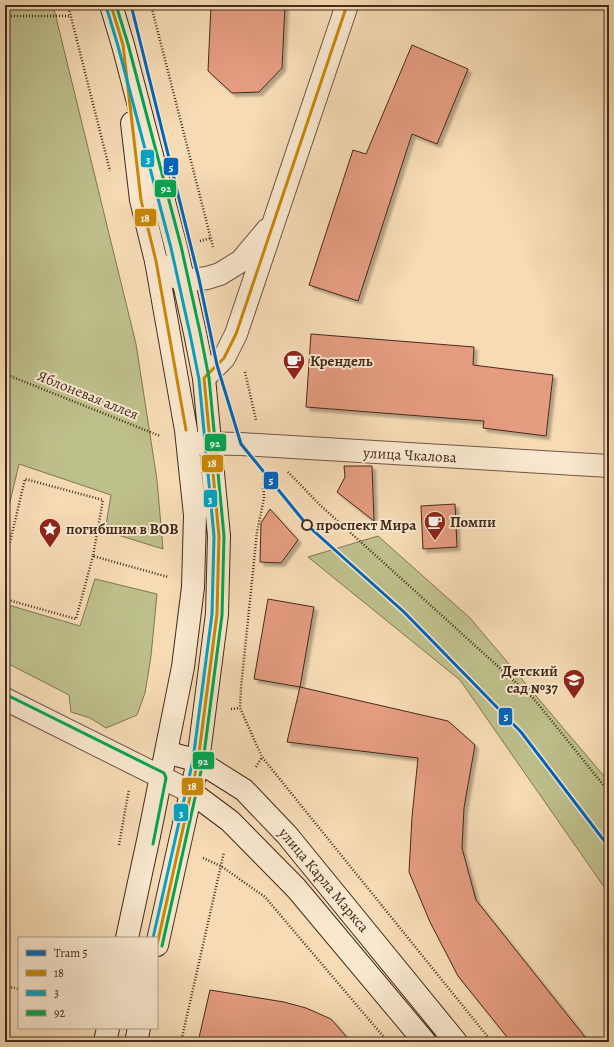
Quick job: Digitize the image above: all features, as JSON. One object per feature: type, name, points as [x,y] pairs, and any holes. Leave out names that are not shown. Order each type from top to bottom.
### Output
[{"type":"main road","points":[[112,5],[124,45],[184,281],[204,378],[219,536],[217,614],[198,761],[158,940]]},
{"type":"main road","points":[[204,378],[224,358],[236,334],[347,5]]},
{"type":"main road","points":[[124,45],[141,200],[156,261],[186,430],[195,515],[193,587],[182,667],[161,777],[127,937]]},
{"type":"main road","points":[[156,261],[170,274],[184,281],[207,278],[220,274],[241,261],[273,223]]},
{"type":"main road","name":"улица Чкалова","points":[[187,443],[240,444],[609,466]]},
{"type":"main road","name":"улица Карла Маркса","points":[[5,698],[190,792],[230,821],[296,888],[425,1042]]},
{"type":"main road","name":"улица Карла Маркса","points":[[166,752],[198,761],[244,790],[287,835],[456,1042]]},
{"type":"main road","points":[[105,1042],[108,1029]]},
{"type":"main road","points":[[136,1042],[139,1029]]},
{"type":"path","points":[[68,5],[111,174]]},
{"type":"path","points":[[5,16],[71,16]]},
{"type":"path","name":"Яблоневая аллея","points":[[5,374],[163,437],[162,430]]},
{"type":"path","points":[[262,446],[320,506],[534,699],[609,792]]},
{"type":"path","points":[[5,563],[25,479],[103,500],[93,556],[76,619],[5,599]]},
{"type":"path","points":[[264,498],[257,532],[240,708],[262,757],[492,1042]]},
{"type":"path","points":[[93,556],[175,578]]},
{"type":"path","points":[[118,849],[134,764]]},
{"type":"path","points":[[203,858],[221,866],[266,897],[388,1042]]},
{"type":"path","points":[[181,1042],[221,866]]},
{"type":"path","points":[[5,986],[18,989]]},
{"type":"green space","points":[[5,5],[53,5],[136,344],[157,480],[163,549],[105,531],[111,495],[19,464],[5,523]]},
{"type":"green space","points":[[378,536],[470,618],[609,782],[609,894],[460,680],[308,557]]},
{"type":"green space","points":[[95,579],[157,594],[151,656],[145,693],[137,715],[106,728],[90,718],[71,712],[69,695],[5,662],[5,604],[80,626]]},
{"type":"building","points":[[211,5],[285,5],[282,68],[259,92],[232,93],[208,71]]},
{"type":"building","points":[[412,45],[468,69],[437,144],[412,134],[358,301],[309,285],[353,150],[366,154]]},
{"type":"building","points":[[311,334],[474,347],[473,365],[553,375],[546,436],[483,428],[484,421],[306,407]]},
{"type":"building","points":[[344,466],[372,466],[374,521],[337,492],[345,477]]},
{"type":"building","points":[[455,504],[457,547],[423,549],[421,506]]},
{"type":"building","points":[[270,509],[298,540],[281,563],[260,562],[261,523]]},
{"type":"building","points":[[268,599],[314,607],[300,687],[254,679]]},
{"type":"building","points":[[300,687],[448,721],[475,745],[464,808],[462,848],[476,900],[589,1042],[511,1042],[458,976],[430,922],[409,872],[412,817],[418,758],[287,742]]},
{"type":"building","points":[[210,990],[284,1002],[306,1008],[331,1019],[351,1042],[198,1042]]},
{"type":"tram line","name":"5","points":[[131,5],[199,279],[217,365],[241,444],[307,525],[404,612],[521,732],[609,847]]},
{"type":"transit line","name":"18","points":[[111,5],[123,45],[141,200],[156,261],[186,430]]},
{"type":"transit line","name":"92","points":[[116,5],[128,44],[181,246],[200,332],[209,378],[224,536],[222,615],[203,762],[162,946]]},
{"type":"transit line","name":"18","points":[[158,941],[198,761],[217,614],[219,536],[204,378],[224,358],[236,334],[347,5]]},
{"type":"transit line","name":"3","points":[[106,6],[118,46],[171,248],[190,334],[199,379],[214,536],[212,614],[193,760],[153,937]]},
{"type":"transit line","name":"92","points":[[7,695],[164,773],[166,778],[153,844]]},
{"type":"place","name":"Крендель","points":[[294,380]]},
{"type":"place","name":"проспект Мира","points":[[307,525]]},
{"type":"place","name":"Помпи","points":[[435,542]]},
{"type":"place","name":"погибшим в ВОВ","points":[[50,548]]},
{"type":"place","name":"Детский сад №37","points":[[574,700]]}]
